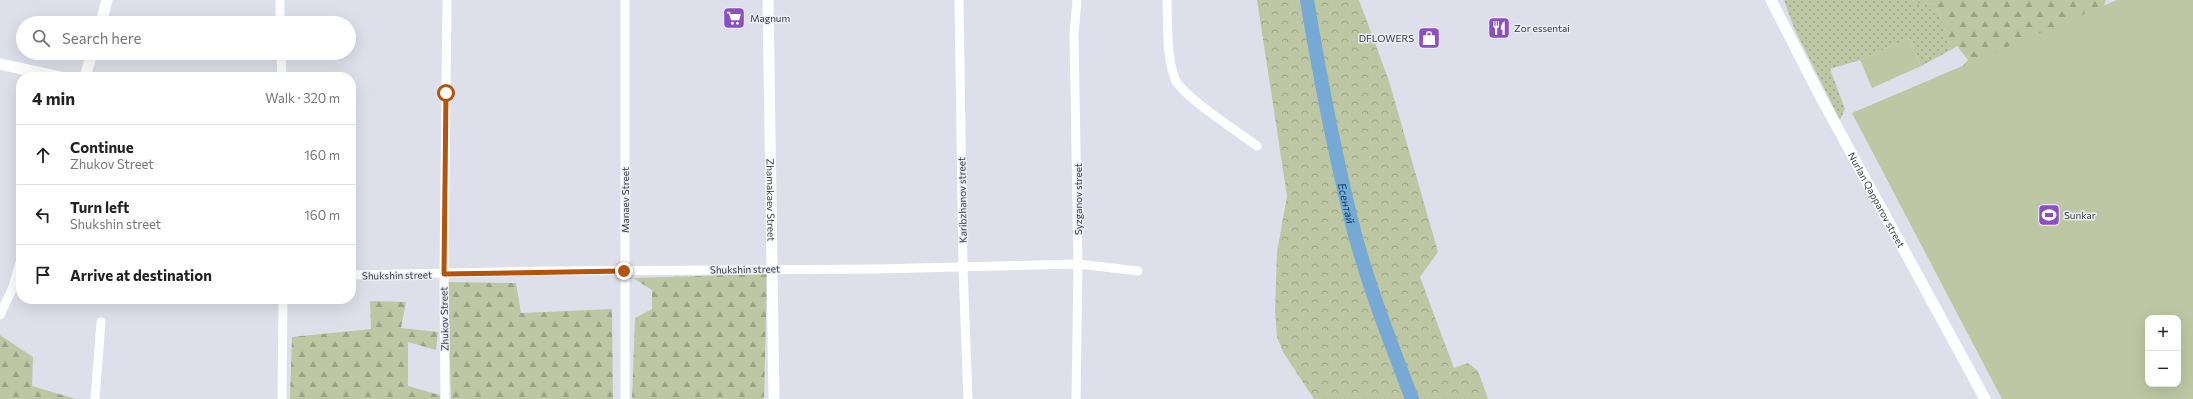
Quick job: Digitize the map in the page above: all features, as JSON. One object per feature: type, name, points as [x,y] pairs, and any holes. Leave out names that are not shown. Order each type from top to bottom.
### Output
[{"type":"street","points":[[103,16],[107,0]]},
{"type":"street","points":[[280,0],[280,16]]},
{"type":"street","name":"Zhukov Street","points":[[445,399],[444,274],[447,0]]},
{"type":"street","name":"Manaev Street","points":[[625,0],[625,399]]},
{"type":"street","name":"Zhamakaev Street","points":[[768,0],[774,399]]},
{"type":"street","name":"Karibzhanov street","points":[[959,0],[963,268],[968,399]]},
{"type":"street","name":"Syzganov street","points":[[1076,399],[1078,264],[1074,34],[1077,0]]},
{"type":"street","points":[[1167,0],[1170,57],[1175,80],[1188,94],[1257,146]]},
{"type":"street","name":"Nurlan Qapparov street","points":[[1771,0],[1818,92],[1985,399]]},
{"type":"street","points":[[86,72],[90,60]]},
{"type":"street","points":[[281,60],[282,72]]},
{"type":"street","points":[[0,64],[37,72]]},
{"type":"street","name":"Shukshin street","points":[[356,276],[772,269],[963,268],[1078,264],[1138,272]]},
{"type":"street","points":[[0,315],[13,287],[16,276]]},
{"type":"street","points":[[282,399],[283,304]]},
{"type":"street","points":[[95,399],[101,322]]},
{"type":"green space","points":[[1257,0],[1359,0],[1389,81],[1438,252],[1420,277],[1454,368],[1468,363],[1478,371],[1488,399],[1314,399],[1283,352],[1277,337],[1275,311],[1277,252],[1287,196]]},
{"type":"green space","points":[[1784,0],[1912,0],[1914,3],[1932,4],[1940,14],[1951,50],[1921,66],[1909,38],[1860,60],[1830,69],[1845,109],[1840,120],[1794,28]]},
{"type":"green space","points":[[1912,0],[2106,0],[2097,25],[1953,77],[1968,60],[1957,46],[1951,50],[1940,14],[1932,4],[1914,3]]},
{"type":"green space","name":"Sunkar","points":[[2117,0],[2193,0],[2193,399],[2002,399],[1852,113]]},
{"type":"green space","points":[[1909,38],[1921,66],[1872,88],[1860,60]]},
{"type":"green space","points":[[767,274],[764,399],[632,399],[635,318],[652,309],[652,290],[633,278]]},
{"type":"green space","points":[[448,282],[516,283],[521,313],[612,309],[613,399],[451,399]]},
{"type":"green space","points":[[370,301],[406,302],[401,328],[438,332],[436,350],[408,342],[408,386],[440,395],[440,399],[290,399],[292,337],[371,329]]},
{"type":"green space","points":[[0,335],[33,357],[32,386],[76,399],[0,399]]},
{"type":"waterway","name":"Есентай","points":[[1307,0],[1332,135],[1356,238],[1378,308],[1412,399]]},
{"type":"place","name":"Magnum","points":[[734,18]]},
{"type":"place","name":"Zor essentai","points":[[1499,28]]},
{"type":"place","name":"DFLOWERS","points":[[1429,38]]},
{"type":"place","name":"Sunkar","points":[[2049,215]]},
{"type":"route","points":[[446,93],[444,274],[548,271],[624,271]]}]
